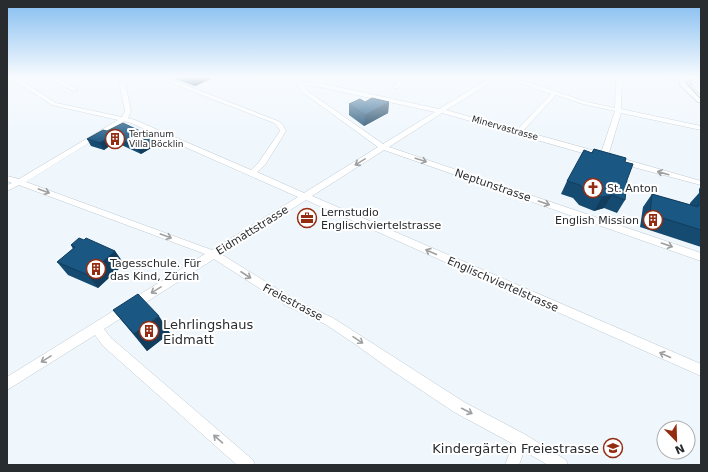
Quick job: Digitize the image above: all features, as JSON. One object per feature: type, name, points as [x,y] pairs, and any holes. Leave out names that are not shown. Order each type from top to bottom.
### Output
[{"type":"street","name":"Englischviertelstrasse","points":[[46,99],[54,104],[125,118],[701,370]]},
{"type":"street","points":[[7,188],[20,182],[125,118],[128,111],[126,99]]},
{"type":"street","points":[[216,99],[276,122],[282,128],[281,134],[262,163],[252,173]]},
{"type":"street","name":"Neptunstrasse","points":[[315,99],[384,148],[701,257]]},
{"type":"street","name":"Minervastrasse","points":[[382,99],[469,118],[701,183]]},
{"type":"street","name":"Eidmattstrasse","points":[[7,384],[461,99]]},
{"type":"street","points":[[519,132],[549,99]]},
{"type":"street","points":[[573,99],[618,111],[701,128]]},
{"type":"street","points":[[609,157],[618,111],[618,99]]},
{"type":"street","name":"Freiestrasse","points":[[7,178],[213,254],[291,303],[329,322],[359,340],[395,366],[459,407],[520,440],[560,465]]},
{"type":"street","points":[[96,328],[107,342],[248,465]]},
{"type":"street","points":[[512,465],[520,440]]},
{"type":"building","points":[[360,99],[365,102],[370,99],[376,99],[389,102],[365,115],[349,104]]},
{"type":"building","points":[[123,123],[155,138],[137,147],[111,136],[100,143],[87,139],[103,130],[107,131]]},
{"type":"building","points":[[594,149],[626,158],[625,162],[633,164],[627,180],[625,200],[612,195],[602,197],[586,192],[580,185],[567,181],[584,150],[592,153]]},
{"type":"building","points":[[652,194],[698,207],[698,204],[701,206],[701,230],[650,214]]},
{"type":"building","points":[[79,238],[84,240],[86,238],[115,251],[88,275],[57,262],[75,247],[71,245]]},
{"type":"building","points":[[138,294],[159,316],[134,334],[113,310]]},
{"type":"place","name":"Tertianum Villa Böcklin","points":[[115,139]]},
{"type":"place","name":"St. Anton","points":[[593,188]]},
{"type":"place","name":"Lernstudio Englischviertelstrasse","points":[[307,218]]},
{"type":"place","name":"English Mission","points":[[653,220]]},
{"type":"place","name":"Tagesschule. Für das Kind, Zürich","points":[[96,269]]},
{"type":"place","name":"Lehrlingshaus Eidmatt","points":[[149,331]]},
{"type":"place","name":"Kindergärten Freiestrasse","points":[[613,448]]}]
